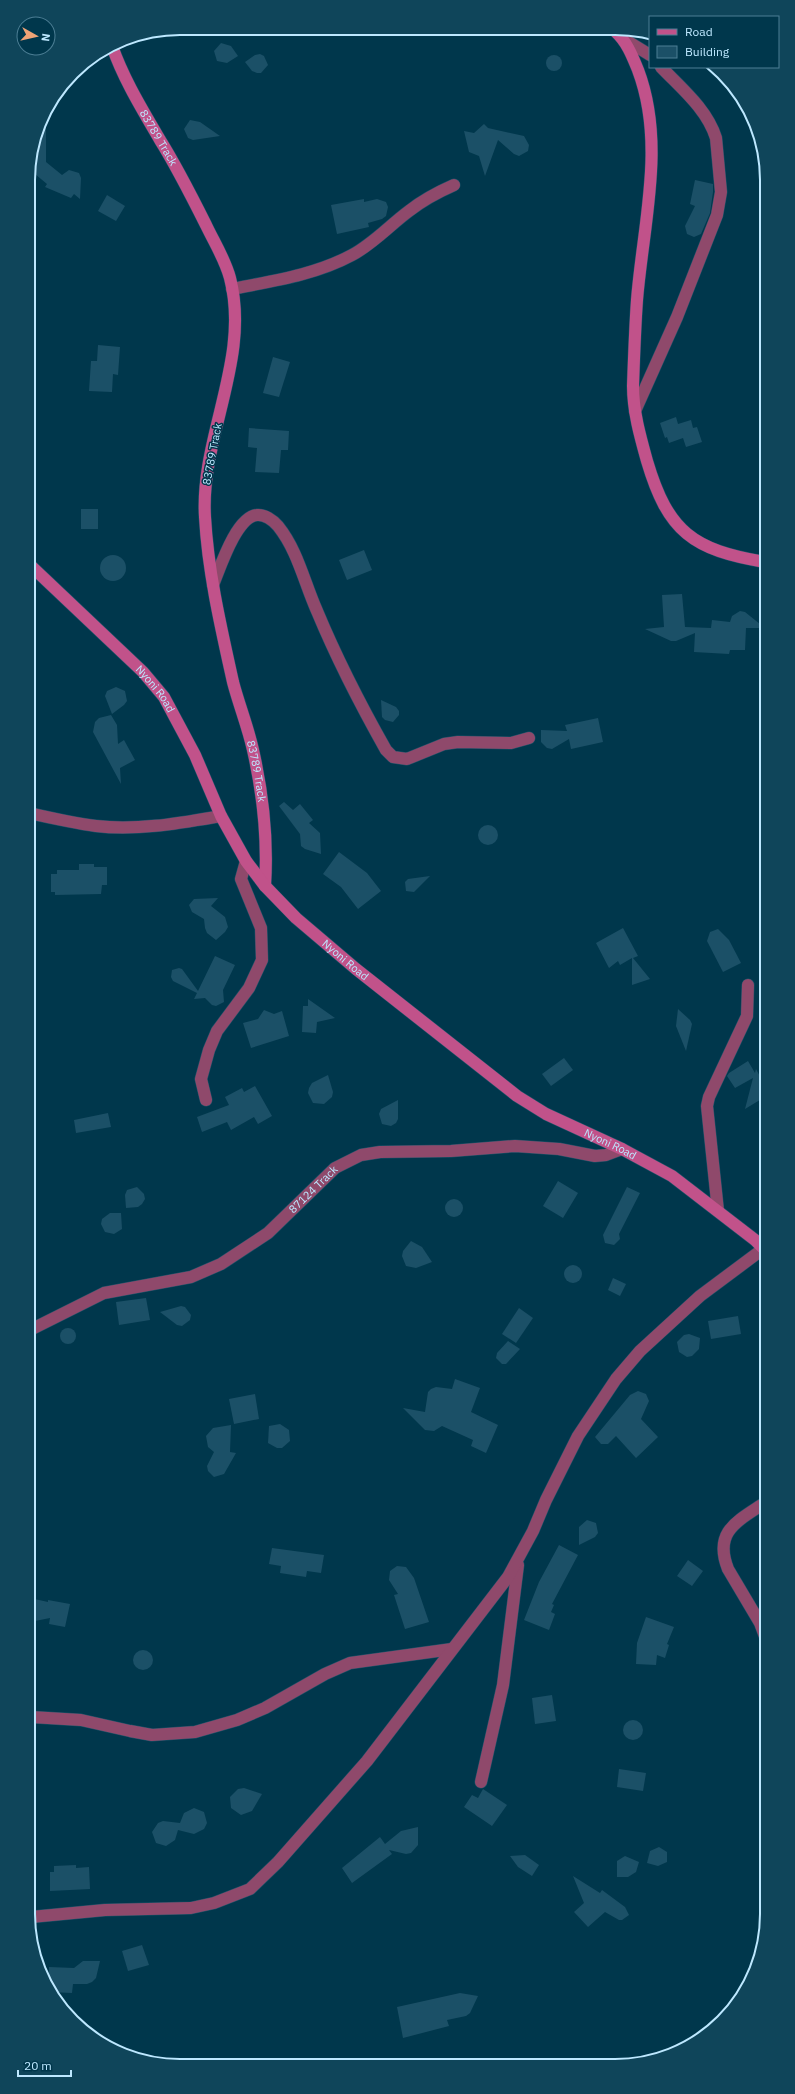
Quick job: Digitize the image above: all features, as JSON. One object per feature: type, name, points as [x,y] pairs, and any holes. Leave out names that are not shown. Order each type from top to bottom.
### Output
[{"type":"street","points":[[619,35],[649,54]]},
{"type":"street","points":[[619,35],[632,54],[641,78],[648,107],[651,143],[652,172],[637,300],[633,387],[635,411],[640,435],[653,480],[670,516],[681,529],[694,540],[716,550],[760,561]]},
{"type":"street","name":"83789 Track","points":[[114,51],[121,71],[162,142],[221,256],[230,277],[235,307],[235,332],[232,358],[207,478],[204,500],[208,554],[213,585],[234,684],[253,749],[259,783],[267,840],[265,886]]},
{"type":"street","points":[[635,411],[672,330],[693,273],[711,232],[717,214],[721,192],[716,138],[713,129],[701,110],[662,68]]},
{"type":"street","points":[[232,289],[296,276],[326,268],[352,255],[381,236],[424,200],[454,185]]},
{"type":"street","points":[[213,585],[235,535],[249,518],[256,515],[262,515],[278,526],[299,563],[312,601],[355,696],[386,750],[393,757],[407,759],[431,748],[451,743],[511,743],[529,738]]},
{"type":"street","name":"Nyoni Road","points":[[35,570],[143,672],[164,697],[195,754],[221,816],[246,861],[265,886],[296,918],[356,969],[517,1096],[546,1114],[622,1149],[672,1176],[760,1246]]},
{"type":"street","points":[[35,814],[97,826],[120,827],[169,824],[221,816]]},
{"type":"street","points":[[206,1100],[202,1079],[208,1050],[217,1031],[249,988],[262,960],[261,928],[243,888],[241,879],[246,861]]},
{"type":"street","points":[[718,1211],[707,1106],[709,1097],[747,1016],[748,985]]},
{"type":"street","name":"87124 Track","points":[[35,1327],[104,1292],[191,1277],[221,1264],[268,1233],[335,1168],[361,1156],[380,1152],[450,1151],[515,1146],[559,1149],[596,1156],[606,1155],[622,1149]]},
{"type":"street","points":[[35,1917],[105,1910],[191,1908],[214,1903],[250,1889],[278,1862],[368,1761],[518,1562],[546,1500],[578,1436],[616,1378],[640,1352],[700,1296],[760,1254]]},
{"type":"street","points":[[760,1507],[729,1530],[723,1543],[725,1560],[728,1569],[760,1623]]},
{"type":"street","points":[[481,1782],[503,1685],[518,1562]]},
{"type":"street","points":[[35,1717],[81,1720],[152,1735],[195,1732],[237,1720],[265,1708],[325,1674],[350,1663],[452,1649]]},
{"type":"building","points":[[221,43],[231,46],[238,56],[227,63],[217,61],[214,51]]},
{"type":"building","points":[[260,54],[264,56],[268,65],[261,73],[257,73],[252,71],[245,62],[255,55]]},
{"type":"building","points":[[551,55],[557,55],[562,60],[560,69],[557,71],[551,71],[546,66],[546,60]]},
{"type":"building","points":[[190,120],[200,122],[220,136],[193,140],[188,138],[184,129]]},
{"type":"building","points":[[484,124],[488,128],[524,136],[529,145],[528,151],[519,156],[514,154],[498,140],[485,176],[479,156],[469,152],[464,131],[474,133]]},
{"type":"building","points":[[46,125],[46,162],[62,175],[69,170],[79,173],[81,178],[80,199],[74,194],[71,198],[45,187],[47,184],[35,174],[40,142]]},
{"type":"building","points":[[695,180],[713,184],[713,192],[710,213],[701,234],[694,237],[687,234],[685,226],[695,206],[690,204]]},
{"type":"building","points":[[107,195],[125,206],[116,221],[98,211]]},
{"type":"building","points":[[364,199],[364,202],[377,199],[386,202],[388,207],[386,216],[382,219],[368,223],[369,227],[337,234],[331,205]]},
{"type":"building","points":[[98,345],[120,347],[118,375],[113,374],[112,392],[89,391],[91,361],[97,361]]},
{"type":"building","points":[[273,357],[290,362],[279,397],[263,393]]},
{"type":"building","points":[[676,417],[678,424],[691,420],[693,428],[697,427],[702,442],[686,447],[683,438],[669,443],[667,437],[665,438],[660,423]]},
{"type":"building","points":[[249,428],[289,431],[288,450],[281,450],[279,473],[255,472],[257,448],[248,447]]},
{"type":"building","points":[[81,509],[98,509],[98,529],[81,529]]},
{"type":"building","points":[[364,550],[372,570],[347,580],[339,560]]},
{"type":"building","points":[[113,555],[122,559],[126,568],[122,577],[113,581],[104,577],[100,568],[104,559]]},
{"type":"building","points":[[682,594],[685,627],[711,628],[712,620],[730,622],[732,616],[740,611],[745,612],[760,624],[760,628],[746,628],[745,650],[730,650],[729,654],[694,652],[695,633],[676,641],[671,641],[645,629],[664,627],[662,595]]},
{"type":"building","points":[[116,687],[125,691],[127,701],[112,714],[105,696],[107,691]]},
{"type":"building","points":[[381,700],[396,707],[399,711],[399,715],[393,722],[385,720],[382,717]]},
{"type":"building","points":[[111,715],[117,725],[118,744],[124,740],[135,760],[120,768],[121,784],[93,732],[95,722],[99,718]]},
{"type":"building","points":[[598,718],[603,742],[571,749],[569,739],[552,749],[547,748],[541,742],[541,730],[567,731],[565,725]]},
{"type":"building","points":[[284,802],[293,810],[300,804],[313,820],[309,823],[320,833],[321,854],[305,849],[301,846],[300,834],[279,806]]},
{"type":"building","points":[[488,825],[495,828],[498,835],[495,842],[488,845],[481,842],[478,835],[481,828]]},
{"type":"building","points":[[339,852],[367,873],[381,891],[358,909],[341,887],[323,874]]},
{"type":"building","points":[[79,864],[94,864],[94,867],[107,867],[107,885],[102,885],[101,894],[55,895],[55,892],[51,892],[51,874],[57,874],[57,870],[79,870]]},
{"type":"building","points":[[430,876],[414,892],[406,891],[405,882],[408,879]]},
{"type":"building","points":[[218,898],[211,906],[225,917],[228,927],[216,940],[207,933],[204,919],[192,912],[189,905],[194,899]]},
{"type":"building","points":[[623,928],[638,956],[633,958],[650,979],[632,985],[632,958],[620,965],[618,961],[609,968],[596,943]]},
{"type":"building","points":[[718,929],[729,940],[741,963],[723,972],[707,941],[710,932]]},
{"type":"building","points":[[215,956],[235,965],[223,990],[224,1002],[216,1006],[212,1005],[205,998],[194,999],[197,993],[173,981],[171,977],[172,970],[179,968],[182,969],[198,991]]},
{"type":"building","points":[[308,999],[335,1018],[317,1022],[316,1033],[302,1032],[303,1006],[308,1006]]},
{"type":"building","points":[[678,1009],[690,1020],[692,1024],[686,1051],[676,1026]]},
{"type":"building","points":[[264,1010],[274,1014],[282,1011],[289,1036],[251,1048],[243,1023],[258,1019]]},
{"type":"building","points":[[564,1058],[573,1070],[551,1086],[542,1074]]},
{"type":"building","points":[[748,1061],[755,1073],[756,1069],[760,1077],[760,1100],[745,1109],[753,1078],[735,1088],[727,1076],[729,1073]]},
{"type":"building","points":[[328,1075],[333,1092],[332,1097],[324,1104],[313,1103],[308,1093],[309,1088],[312,1083]]},
{"type":"building","points":[[255,1086],[272,1116],[258,1124],[254,1117],[231,1130],[227,1122],[202,1132],[197,1117],[229,1105],[225,1097],[242,1088],[244,1092]]},
{"type":"building","points":[[398,1100],[398,1119],[396,1123],[391,1126],[382,1124],[379,1114],[381,1109]]},
{"type":"building","points":[[108,1113],[111,1127],[76,1133],[74,1120]]},
{"type":"building","points":[[558,1181],[578,1193],[563,1218],[543,1206]]},
{"type":"building","points":[[137,1187],[144,1194],[145,1199],[138,1207],[126,1208],[125,1195],[127,1190]]},
{"type":"building","points":[[627,1187],[640,1193],[619,1234],[620,1239],[614,1245],[605,1243],[603,1235]]},
{"type":"building","points":[[450,1199],[458,1199],[463,1204],[461,1215],[458,1217],[450,1217],[445,1212],[445,1204]]},
{"type":"building","points":[[110,1213],[121,1213],[122,1229],[114,1234],[105,1232],[101,1224],[102,1219]]},
{"type":"building","points":[[411,1241],[422,1247],[432,1262],[416,1268],[406,1266],[402,1256],[403,1251]]},
{"type":"building","points":[[573,1265],[579,1268],[582,1274],[579,1280],[573,1283],[567,1280],[564,1274],[567,1268]]},
{"type":"building","points":[[613,1278],[626,1284],[620,1296],[608,1290]]},
{"type":"building","points":[[146,1298],[150,1320],[119,1325],[116,1302]]},
{"type":"building","points":[[181,1306],[185,1307],[191,1315],[190,1320],[182,1326],[177,1325],[160,1312]]},
{"type":"building","points":[[519,1308],[533,1318],[516,1343],[502,1334]]},
{"type":"building","points":[[738,1316],[741,1334],[711,1339],[708,1321]]},
{"type":"building","points":[[65,1328],[71,1328],[76,1333],[74,1342],[71,1344],[65,1344],[60,1339],[60,1333]]},
{"type":"building","points":[[689,1334],[700,1338],[699,1349],[692,1356],[687,1357],[679,1352],[677,1342],[684,1335]]},
{"type":"building","points":[[508,1341],[520,1349],[506,1364],[502,1364],[496,1358],[497,1353]]},
{"type":"building","points":[[455,1379],[480,1388],[471,1412],[498,1425],[486,1453],[471,1446],[473,1440],[442,1426],[434,1431],[425,1430],[403,1408],[425,1412],[428,1392],[436,1387],[452,1389]]},
{"type":"building","points":[[638,1391],[646,1394],[649,1401],[641,1419],[658,1437],[636,1458],[616,1436],[608,1444],[601,1444],[595,1437],[630,1395]]},
{"type":"building","points":[[255,1394],[259,1419],[234,1424],[229,1399]]},
{"type":"building","points":[[280,1424],[289,1430],[290,1441],[282,1448],[277,1448],[268,1443],[269,1426]]},
{"type":"building","points":[[231,1425],[230,1452],[236,1453],[224,1474],[214,1477],[208,1471],[207,1466],[214,1452],[208,1447],[206,1436],[213,1428]]},
{"type":"building","points":[[587,1520],[596,1523],[598,1533],[595,1537],[579,1545],[579,1527]]},
{"type":"building","points":[[559,1545],[578,1555],[552,1604],[554,1605],[551,1612],[555,1614],[549,1630],[524,1620],[539,1582]]},
{"type":"building","points":[[272,1548],[324,1555],[321,1573],[307,1571],[306,1577],[280,1573],[281,1566],[269,1564]]},
{"type":"building","points":[[688,1560],[703,1571],[692,1586],[677,1576]]},
{"type":"building","points":[[397,1566],[406,1567],[414,1578],[429,1622],[405,1629],[394,1595],[398,1594],[389,1580],[390,1571]]},
{"type":"building","points":[[35,1599],[70,1604],[65,1627],[49,1624],[50,1618],[35,1621]]},
{"type":"building","points":[[646,1617],[674,1627],[667,1644],[669,1645],[665,1658],[657,1655],[656,1665],[636,1664],[637,1643]]},
{"type":"building","points":[[143,1650],[150,1653],[153,1660],[150,1667],[143,1670],[136,1667],[133,1660],[136,1653]]},
{"type":"building","points":[[552,1695],[556,1721],[535,1724],[532,1698]]},
{"type":"building","points":[[633,1720],[640,1723],[643,1730],[640,1737],[633,1740],[626,1737],[623,1730],[626,1723]]},
{"type":"building","points":[[619,1769],[646,1773],[643,1791],[617,1787]]},
{"type":"building","points":[[244,1788],[262,1794],[252,1811],[241,1815],[231,1808],[230,1797],[238,1789]]},
{"type":"building","points":[[483,1789],[507,1805],[492,1826],[464,1807],[472,1795],[478,1798]]},
{"type":"building","points":[[194,1808],[204,1812],[207,1823],[204,1829],[194,1834],[178,1830],[175,1840],[166,1846],[156,1843],[152,1832],[158,1823],[163,1821],[180,1823],[184,1813]]},
{"type":"building","points":[[418,1827],[418,1845],[411,1853],[406,1854],[389,1850],[392,1854],[352,1883],[342,1868],[380,1837],[385,1844],[401,1831]]},
{"type":"building","points":[[659,1847],[667,1852],[667,1862],[658,1866],[647,1863],[650,1851]]},
{"type":"building","points":[[525,1855],[539,1865],[532,1876],[518,1867],[510,1856]]},
{"type":"building","points":[[625,1856],[639,1862],[636,1872],[628,1877],[617,1877],[617,1861]]},
{"type":"building","points":[[76,1865],[76,1868],[89,1867],[90,1889],[50,1891],[50,1872],[54,1872],[54,1866]]},
{"type":"building","points":[[573,1876],[600,1893],[602,1890],[625,1907],[629,1915],[622,1920],[619,1920],[605,1912],[588,1927],[574,1912],[584,1903]]},
{"type":"building","points":[[142,1945],[149,1965],[128,1971],[122,1951]]},
{"type":"building","points":[[83,1961],[100,1961],[96,1978],[92,1982],[87,1984],[73,1984],[72,1993],[58,1992],[49,1976],[49,1967],[74,1968]]},
{"type":"building","points":[[460,1993],[478,1996],[470,2013],[466,2016],[447,2020],[449,2026],[403,2038],[397,2007]]}]
